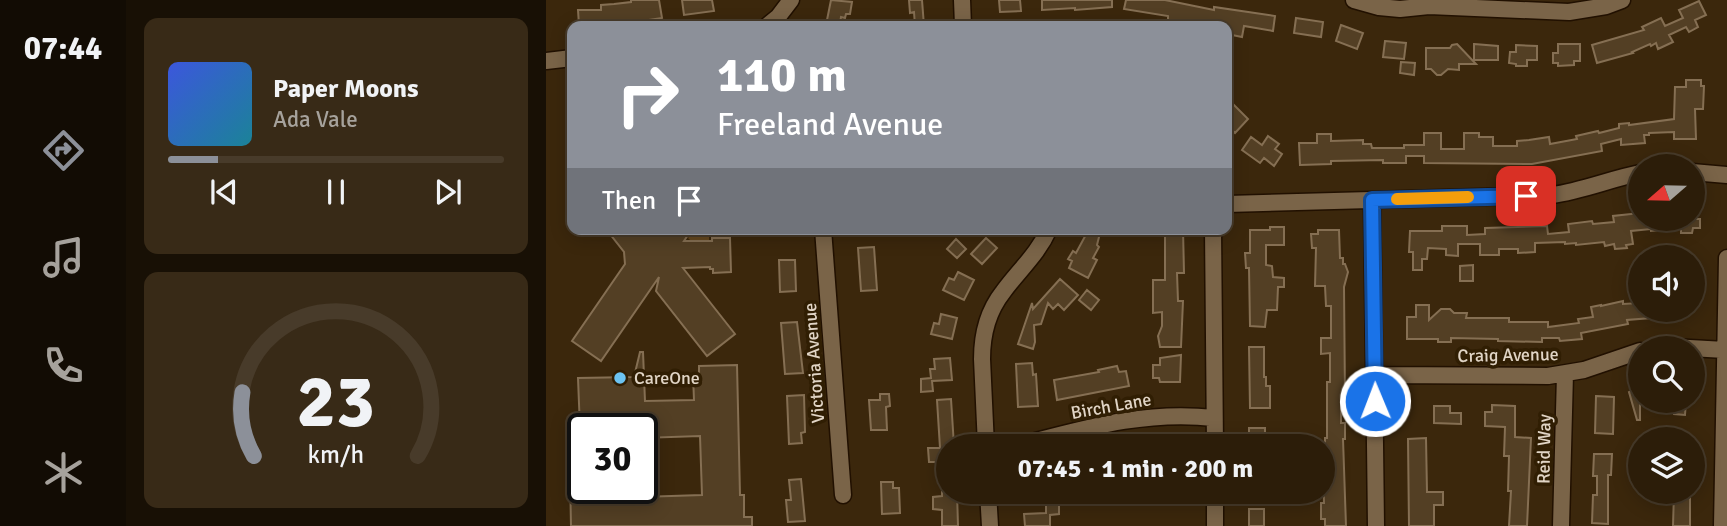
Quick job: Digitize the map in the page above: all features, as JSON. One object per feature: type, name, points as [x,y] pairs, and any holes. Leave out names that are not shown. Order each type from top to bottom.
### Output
[{"type":"street","points":[[773,21],[791,0]]},
{"type":"street","points":[[962,0],[963,21]]},
{"type":"street","points":[[1353,0],[1400,9],[1429,6],[1543,6],[1569,12],[1587,11],[1622,0]]},
{"type":"street","points":[[546,61],[567,59]]},
{"type":"street","points":[[1705,173],[1727,175]]},
{"type":"street","points":[[1232,204],[1552,195],[1573,192],[1628,176]]},
{"type":"street","points":[[1372,200],[1376,526]]},
{"type":"street","name":"Victoria Avenue","points":[[823,235],[843,495]]},
{"type":"street","points":[[985,434],[982,346],[986,327],[992,309],[1002,293],[1032,258],[1046,235]]},
{"type":"street","points":[[1213,235],[1214,434]]},
{"type":"street","points":[[1722,526],[1725,489],[1727,258]]},
{"type":"street","points":[[1705,349],[1726,350]]},
{"type":"street","name":"Craig Avenue","points":[[1374,376],[1548,376],[1584,370],[1628,355]]},
{"type":"street","name":"Reid Way","points":[[1561,526],[1565,374]]},
{"type":"street","name":"Birch Lane","points":[[1064,434],[1141,418],[1173,415],[1214,418]]},
{"type":"street","points":[[989,504],[990,526]]},
{"type":"street","points":[[1215,504],[1215,526]]},
{"type":"shaded area","points":[[690,235],[709,235],[709,241],[692,242],[688,238]]},
{"type":"building","points":[[659,0],[662,18],[642,21],[579,21],[578,10],[601,10],[601,5]]},
{"type":"building","points":[[682,0],[712,0],[714,11],[684,15]]},
{"type":"building","points":[[831,0],[852,2],[850,14],[846,14],[845,18],[841,17],[840,21],[827,20]]},
{"type":"building","points":[[909,0],[922,0],[924,21],[915,21],[914,12],[910,13]]},
{"type":"building","points":[[999,0],[1020,0],[1021,11],[1000,12]]},
{"type":"building","points":[[1042,0],[1112,0],[1112,7],[1042,10]]},
{"type":"building","points":[[1126,0],[1165,0],[1214,10],[1214,7],[1275,16],[1273,31],[1244,26],[1242,37],[1232,35],[1232,21],[1168,21],[1168,16],[1124,9]]},
{"type":"building","points":[[1699,1],[1706,15],[1695,20],[1698,27],[1689,32],[1686,27],[1669,35],[1673,42],[1658,49],[1656,43],[1651,46],[1650,44],[1633,53],[1597,63],[1592,45],[1644,30],[1642,27],[1661,18],[1665,26],[1683,18],[1679,10]]},
{"type":"building","points":[[1296,18],[1323,22],[1321,37],[1294,33]]},
{"type":"building","points":[[1341,25],[1363,33],[1357,49],[1336,41]]},
{"type":"building","points":[[1385,41],[1406,43],[1404,59],[1383,57]]},
{"type":"building","points":[[1457,44],[1476,64],[1459,64],[1459,70],[1448,69],[1441,75],[1426,69],[1426,48],[1450,48]]},
{"type":"building","points":[[1474,44],[1498,46],[1498,60],[1474,60]]},
{"type":"building","points":[[1558,44],[1580,44],[1580,61],[1574,61],[1574,65],[1558,66],[1558,63],[1553,63],[1553,53],[1558,53]]},
{"type":"building","points":[[1516,45],[1537,46],[1537,60],[1527,60],[1527,66],[1509,63],[1510,52],[1516,52]]},
{"type":"building","points":[[1401,62],[1415,63],[1414,75],[1400,73]]},
{"type":"building","points":[[1686,80],[1701,80],[1701,86],[1704,86],[1703,109],[1695,109],[1696,139],[1674,139],[1674,132],[1649,133],[1644,135],[1645,143],[1621,145],[1621,139],[1601,144],[1602,151],[1532,164],[1424,163],[1424,156],[1406,156],[1406,163],[1383,163],[1383,160],[1331,161],[1331,164],[1300,165],[1299,143],[1317,143],[1317,134],[1331,134],[1331,141],[1363,140],[1363,144],[1371,144],[1372,148],[1404,148],[1404,145],[1424,145],[1424,133],[1441,133],[1441,149],[1464,149],[1464,133],[1493,137],[1493,146],[1517,146],[1517,141],[1549,137],[1550,144],[1619,128],[1619,124],[1674,119],[1675,87],[1686,87]]},
{"type":"building","points":[[1232,103],[1248,119],[1235,133],[1232,130]]},
{"type":"building","points":[[1268,136],[1279,144],[1275,149],[1282,154],[1274,166],[1264,158],[1260,163],[1242,150],[1251,137],[1262,145]]},
{"type":"building","points":[[1628,214],[1628,231],[1631,231],[1633,244],[1626,245],[1627,248],[1615,249],[1614,244],[1605,246],[1604,242],[1576,245],[1565,242],[1535,243],[1535,252],[1518,253],[1518,249],[1499,249],[1499,255],[1480,255],[1480,244],[1458,244],[1458,256],[1446,255],[1446,249],[1428,248],[1427,259],[1422,259],[1422,270],[1413,270],[1413,252],[1409,252],[1410,231],[1442,231],[1442,226],[1467,226],[1467,235],[1485,234],[1485,228],[1547,226],[1548,234],[1569,232],[1568,224],[1614,222],[1613,216]]},
{"type":"building","points":[[1270,227],[1284,227],[1284,245],[1266,245],[1266,265],[1272,266],[1273,277],[1284,278],[1284,287],[1278,287],[1277,310],[1267,310],[1265,327],[1250,326],[1249,268],[1246,268],[1245,253],[1250,253],[1250,230],[1270,230]]},
{"type":"building","points":[[1318,230],[1339,230],[1340,258],[1343,258],[1348,272],[1344,287],[1345,398],[1344,404],[1341,404],[1341,423],[1345,423],[1343,439],[1346,526],[1325,526],[1325,519],[1321,519],[1321,504],[1335,504],[1335,434],[1327,434],[1330,353],[1321,354],[1321,338],[1331,338],[1331,306],[1326,306],[1325,286],[1315,286],[1316,248],[1312,248],[1311,234],[1318,234]]},
{"type":"building","points":[[611,235],[688,235],[684,241],[730,238],[731,272],[713,273],[710,267],[683,268],[735,334],[707,356],[656,291],[659,277],[601,361],[572,341],[625,264],[624,252]]},
{"type":"building","points":[[1086,235],[1100,235],[1099,247],[1093,258],[1097,260],[1088,278],[1069,268],[1072,261],[1068,259],[1073,251],[1076,253]]},
{"type":"building","points":[[1165,235],[1183,235],[1184,273],[1177,273],[1178,301],[1183,301],[1181,347],[1160,347],[1158,336],[1162,326],[1162,312],[1153,313],[1153,280],[1165,280]]},
{"type":"building","points":[[986,238],[997,248],[982,264],[971,254]]},
{"type":"building","points":[[956,239],[966,249],[957,258],[947,249]]},
{"type":"building","points":[[874,247],[877,290],[861,291],[858,248]]},
{"type":"building","points":[[779,260],[795,260],[796,291],[780,292]]},
{"type":"building","points":[[1473,265],[1473,281],[1460,281],[1460,266]]},
{"type":"building","points":[[958,272],[974,280],[964,300],[943,290],[949,278],[954,280]]},
{"type":"building","points":[[1060,279],[1078,295],[1064,310],[1058,304],[1053,309],[1048,303],[1041,324],[1034,325],[1033,349],[1018,344],[1032,303],[1033,309]]},
{"type":"building","points":[[1087,290],[1099,300],[1091,310],[1079,300]]},
{"type":"building","points":[[1623,301],[1623,304],[1628,304],[1628,324],[1581,333],[1582,339],[1560,341],[1559,338],[1542,338],[1542,342],[1451,338],[1451,342],[1438,342],[1438,339],[1407,339],[1407,317],[1416,317],[1416,305],[1429,305],[1429,320],[1441,309],[1450,309],[1454,313],[1467,313],[1466,318],[1548,322],[1548,327],[1579,323],[1578,319],[1593,317],[1591,307]]},
{"type":"building","points":[[941,314],[957,318],[952,339],[931,334],[934,323],[939,324]]},
{"type":"building","points":[[797,322],[803,373],[785,374],[781,323]]},
{"type":"building","points":[[1249,347],[1264,347],[1264,377],[1266,386],[1270,386],[1270,408],[1250,408]]},
{"type":"building","points":[[640,352],[643,352],[645,401],[694,400],[693,375],[699,375],[699,366],[737,365],[740,495],[744,495],[744,517],[752,517],[752,526],[571,526],[571,504],[658,504],[658,496],[702,495],[700,436],[658,437],[658,413],[579,413],[578,378],[634,377]]},
{"type":"building","points":[[1181,355],[1180,382],[1160,382],[1159,378],[1153,378],[1153,365],[1160,365],[1160,358]]},
{"type":"building","points":[[950,358],[952,380],[932,381],[933,391],[921,392],[921,379],[931,378],[930,369],[935,369],[934,359]]},
{"type":"building","points":[[1032,363],[1033,375],[1036,374],[1038,406],[1018,407],[1016,364]]},
{"type":"building","points":[[1117,366],[1119,372],[1126,371],[1129,386],[1057,400],[1054,380]]},
{"type":"building","points":[[880,394],[889,394],[890,406],[886,407],[887,430],[871,430],[869,400],[880,400]]},
{"type":"building","points":[[804,395],[805,432],[801,433],[802,443],[789,444],[787,396]]},
{"type":"building","points":[[1596,396],[1614,397],[1613,434],[1595,433]]},
{"type":"building","points":[[951,399],[953,434],[939,434],[937,400]]},
{"type":"building","points":[[1492,405],[1515,406],[1515,437],[1531,438],[1527,526],[1509,526],[1511,491],[1508,491],[1509,456],[1504,456],[1505,427],[1485,426],[1485,412],[1492,412]]},
{"type":"building","points":[[1434,406],[1450,406],[1450,413],[1461,413],[1461,424],[1434,423]]},
{"type":"building","points":[[1249,428],[1265,428],[1265,434],[1249,434]]},
{"type":"building","points":[[1426,438],[1427,492],[1443,492],[1443,505],[1434,505],[1434,526],[1409,526],[1408,439]]},
{"type":"building","points":[[928,448],[936,448],[936,462],[929,462]]},
{"type":"building","points":[[1594,454],[1612,454],[1611,475],[1608,475],[1608,524],[1592,523],[1593,495],[1597,495],[1597,476],[1593,476]]},
{"type":"building","points":[[801,479],[805,521],[788,522],[786,500],[791,500],[789,480]]},
{"type":"building","points":[[881,482],[893,482],[893,488],[899,488],[900,513],[882,514]]},
{"type":"building","points":[[933,497],[936,497],[936,504],[957,504],[958,526],[942,526],[942,510],[933,509]]},
{"type":"building","points":[[1046,504],[1059,504],[1059,514],[1050,515],[1050,526],[1025,526],[1024,514],[1046,513]]},
{"type":"building","points":[[1674,504],[1690,504],[1690,526],[1673,526]]},
{"type":"building","points":[[1249,509],[1264,509],[1264,526],[1249,526]]},
{"type":"slow traffic","points":[[1397,199],[1468,197]]},
{"type":"place","name":"CareOne","points":[[620,378]]},
{"type":"route","points":[[1375,401],[1372,200],[1526,196]]}]
